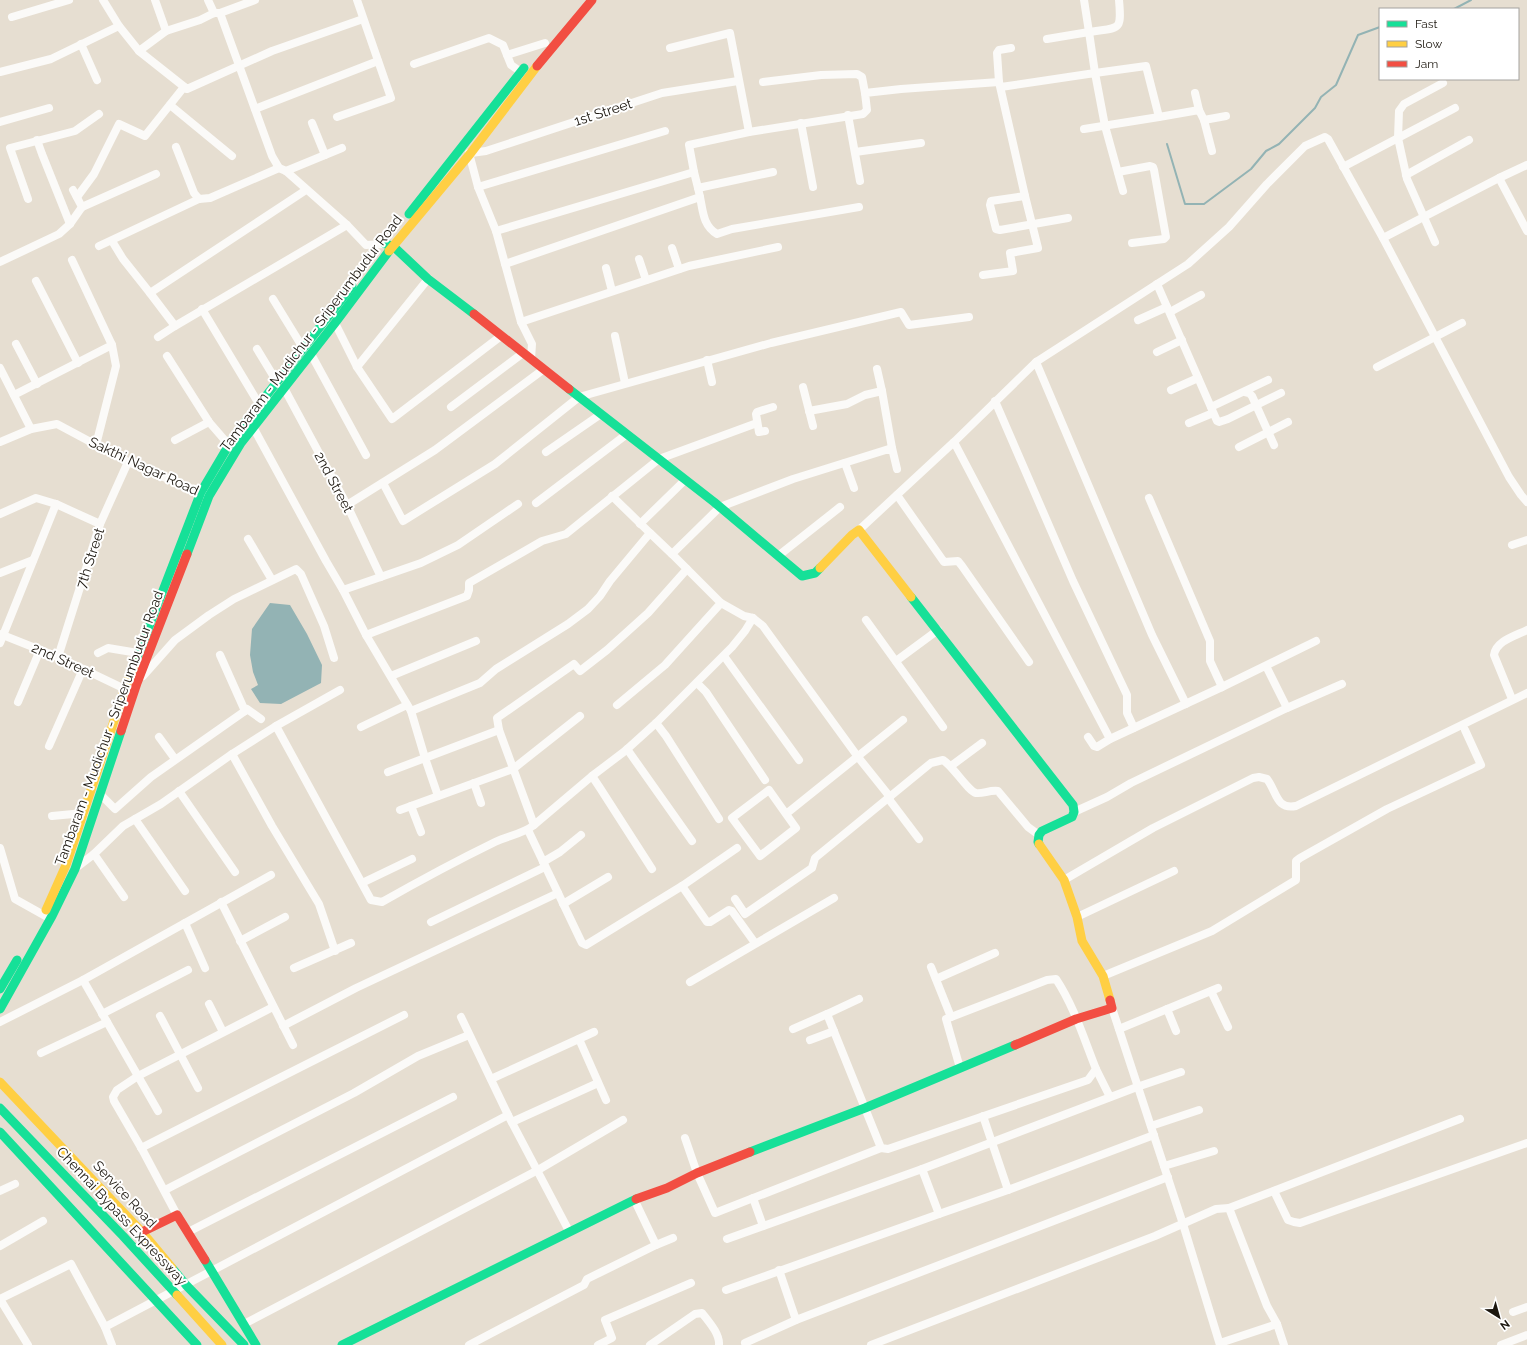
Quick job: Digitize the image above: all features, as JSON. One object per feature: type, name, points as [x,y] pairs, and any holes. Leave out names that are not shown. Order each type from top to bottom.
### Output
[{"type":"main road","name":"Tambaram - Mudichur - Sriperumbudur Road","points":[[1,1005],[47,917],[75,869],[133,694],[205,494],[281,385],[389,245],[461,147],[580,0]]},
{"type":"main road","name":"Tambaram - Mudichur - Sriperumbudur Road","points":[[307,351],[335,323],[389,245],[470,154],[532,72],[592,0]]},
{"type":"main road","points":[[342,1345],[634,1199],[657,1192],[697,1173],[865,1108],[1076,1019],[1112,1008],[1103,976],[1082,941],[1077,917],[1064,880],[1038,842],[1039,835],[1042,831],[1072,817],[1074,812],[1073,805],[859,530],[852,535],[815,573],[802,576],[720,507],[428,279],[389,245]]},
{"type":"main road","name":"Tambaram - Mudichur - Sriperumbudur Road","points":[[0,989],[47,917],[138,653],[205,494],[229,445],[259,404],[281,385]]},
{"type":"main road","name":"Service Road","points":[[0,1082],[142,1232],[186,1285],[244,1345]]},
{"type":"main road","name":"Chennai Bypass Expressway","points":[[0,1108],[157,1273],[222,1345]]},
{"type":"main road","points":[[0,1132],[197,1345]]},
{"type":"main road","points":[[142,1232],[177,1215],[256,1345]]},
{"type":"street","points":[[12,17],[69,0]]},
{"type":"street","points":[[103,0],[119,26],[139,51],[187,89],[272,51],[363,19]]},
{"type":"street","points":[[155,0],[166,31]]},
{"type":"street","points":[[208,0],[217,13],[239,66],[272,156],[282,169],[348,225],[366,245],[389,245]]},
{"type":"street","points":[[139,51],[166,31],[256,0]]},
{"type":"street","points":[[337,116],[391,98],[357,0]]},
{"type":"street","points":[[1084,0],[1105,126],[1123,191]]},
{"type":"street","points":[[1047,39],[1116,28],[1121,21],[1119,0]]},
{"type":"street","points":[[0,72],[51,59],[119,26]]},
{"type":"street","points":[[670,48],[730,33],[749,132]]},
{"type":"street","points":[[414,64],[489,38],[503,45],[511,65],[521,72]]},
{"type":"street","points":[[507,55],[545,43]]},
{"type":"street","points":[[82,44],[97,80]]},
{"type":"street","points":[[983,275],[1013,271],[1010,253],[1038,248],[1000,84],[997,53],[999,50],[1011,48]]},
{"type":"street","points":[[255,109],[378,61]]},
{"type":"street","points":[[865,93],[901,88],[1000,84],[1146,66],[1159,117]]},
{"type":"street","points":[[763,82],[821,75],[857,74],[862,77],[867,110],[866,113],[749,132],[689,145],[706,224],[717,234],[732,229],[859,208]]},
{"type":"street","name":"1st Street","points":[[470,154],[662,93],[738,81]]},
{"type":"street","points":[[1435,242],[1406,175],[1398,138],[1399,111],[1404,104],[1443,83]]},
{"type":"street","points":[[82,207],[75,194],[94,174],[119,124],[145,136],[184,87]]},
{"type":"street","points":[[1196,93],[1199,110],[1204,120],[1212,151]]},
{"type":"street","points":[[170,105],[232,156]]},
{"type":"street","points":[[0,122],[49,108]]},
{"type":"street","points":[[1343,167],[1455,108]]},
{"type":"street","points":[[1084,130],[1199,110]]},
{"type":"street","points":[[28,199],[10,148],[75,131],[99,114]]},
{"type":"street","points":[[848,115],[860,181]]},
{"type":"street","points":[[1204,120],[1226,116]]},
{"type":"street","points":[[312,123],[325,155]]},
{"type":"street","points":[[801,123],[813,187]]},
{"type":"street","points":[[478,188],[665,131]]},
{"type":"street","points":[[859,530],[954,442],[1036,362],[1188,264],[1229,227],[1267,184],[1306,146],[1325,137],[1328,139],[1382,238],[1509,477],[1520,495],[1527,502]]},
{"type":"street","points":[[37,140],[70,224]]},
{"type":"street","points":[[1406,175],[1469,140]]},
{"type":"street","points":[[855,152],[921,143]]},
{"type":"street","points":[[176,147],[194,193],[199,199]]},
{"type":"street","points":[[451,407],[527,356],[532,344],[521,322],[496,232],[478,188],[470,154],[461,147]]},
{"type":"street","points":[[99,246],[199,199],[210,198],[282,169],[342,148]]},
{"type":"street","points":[[1118,172],[1150,166],[1153,167],[1154,170],[1166,238],[1132,243]]},
{"type":"street","points":[[1382,238],[1499,178],[1527,166]]},
{"type":"street","points":[[496,232],[694,172]]},
{"type":"street","points":[[698,188],[774,172]]},
{"type":"street","points":[[0,262],[59,234],[70,224],[82,207],[156,174]]},
{"type":"street","points":[[1499,178],[1527,231]]},
{"type":"street","points":[[150,293],[306,190]]},
{"type":"street","points":[[1025,196],[991,202],[990,205],[996,229],[1000,230],[1068,218]]},
{"type":"street","points":[[505,264],[700,197]]},
{"type":"street","points":[[158,337],[348,225]]},
{"type":"street","points":[[112,241],[123,260],[175,326]]},
{"type":"street","points":[[521,322],[679,269],[778,247]]},
{"type":"street","points":[[672,248],[679,269]]},
{"type":"street","points":[[639,259],[646,280]]},
{"type":"street","points":[[72,260],[112,345],[116,366],[96,445]]},
{"type":"street","points":[[606,268],[612,291]]},
{"type":"street","points":[[357,367],[428,279]]},
{"type":"street","points":[[36,281],[78,363]]},
{"type":"street","points":[[1157,284],[1217,421],[1222,421],[1282,393]]},
{"type":"street","points":[[1138,320],[1168,310],[1201,295]]},
{"type":"street","points":[[273,299],[307,351],[366,455]]},
{"type":"street","points":[[202,310],[259,404]]},
{"type":"street","points":[[383,482],[403,521],[495,464],[579,397],[771,343],[901,312],[909,325],[969,317]]},
{"type":"street","points":[[335,323],[357,367],[392,419],[501,336]]},
{"type":"street","points":[[1377,367],[1462,323]]},
{"type":"street","points":[[616,336],[625,383]]},
{"type":"street","points":[[1157,352],[1182,340]]},
{"type":"street","points":[[16,344],[37,384]]},
{"type":"street","points":[[14,395],[112,345]]},
{"type":"street","name":"2nd Street","points":[[257,349],[281,385],[348,505],[381,577]]},
{"type":"street","points":[[167,356],[209,422],[229,445]]},
{"type":"street","points":[[707,360],[712,382]]},
{"type":"street","points":[[1036,362],[1152,634],[1186,704]]},
{"type":"street","points":[[348,505],[435,450],[544,369]]},
{"type":"street","points":[[877,369],[892,448],[898,469]]},
{"type":"street","points":[[1,372],[31,429]]},
{"type":"street","points":[[1171,390],[1198,378]]},
{"type":"street","points":[[1189,423],[1268,380]]},
{"type":"street","points":[[803,387],[813,426]]},
{"type":"street","points":[[809,411],[847,404],[865,395],[882,391]]},
{"type":"street","points":[[1245,392],[1252,396],[1274,445]]},
{"type":"street","points":[[995,401],[1074,581],[1127,695],[1127,713],[1134,728]]},
{"type":"street","points":[[765,431],[759,432],[755,417],[757,412],[773,407]]},
{"type":"street","points":[[546,452],[601,414]]},
{"type":"street","points":[[175,440],[209,422]]},
{"type":"street","points":[[1239,447],[1288,422]]},
{"type":"street","points":[[366,635],[467,596],[469,583],[542,541],[566,534],[659,459],[757,423]]},
{"type":"street","name":"Sakthi Nagar Road","points":[[0,442],[31,429],[57,424],[128,462],[205,494]]},
{"type":"street","points":[[253,427],[343,590],[366,635],[409,708],[438,796]]},
{"type":"street","points":[[536,503],[627,434]]},
{"type":"street","points":[[954,442],[1110,739]]},
{"type":"street","points":[[672,554],[720,507],[793,479],[892,448]]},
{"type":"street","name":"7th Street","points":[[58,657],[100,524],[128,462]]},
{"type":"street","points":[[845,463],[854,488]]},
{"type":"street","points":[[640,524],[685,480]]},
{"type":"street","points":[[897,495],[944,562],[958,561],[962,566],[1029,662]]},
{"type":"street","points":[[612,496],[721,603],[744,616],[753,618],[763,626],[919,839]]},
{"type":"street","points":[[0,514],[36,498],[56,504],[100,524]]},
{"type":"street","points":[[1149,498],[1210,641],[1210,661],[1222,687]]},
{"type":"street","points":[[1,637],[56,504]]},
{"type":"street","points":[[343,590],[421,563],[458,545],[518,504]]},
{"type":"street","points":[[778,556],[840,507]]},
{"type":"street","points":[[361,727],[480,682],[496,669],[572,621],[588,609],[600,596],[610,581],[650,533]]},
{"type":"street","points":[[248,539],[272,580]]},
{"type":"street","points":[[1512,545],[1527,540]]},
{"type":"street","points":[[0,573],[33,560]]},
{"type":"street","points":[[137,683],[175,640],[234,599],[296,569],[300,572],[324,626],[334,658]]},
{"type":"street","points":[[687,569],[648,613],[607,650],[580,671],[574,664],[497,718],[499,730],[531,827],[532,839],[582,943],[586,945],[682,886],[737,848]]},
{"type":"street","points":[[617,705],[665,665],[721,603]]},
{"type":"street","points":[[276,726],[371,900],[382,902],[445,867],[502,838],[531,827],[627,749],[656,723],[724,656],[745,631],[753,618]]},
{"type":"street","points":[[866,620],[943,727]]},
{"type":"street","points":[[896,661],[938,630]]},
{"type":"street","points":[[1512,699],[1494,655],[1495,650],[1504,642],[1527,630]]},
{"type":"street","name":"2nd Street","points":[[1,637],[58,657],[125,688],[133,694]]},
{"type":"street","points":[[390,676],[476,641]]},
{"type":"street","points":[[1088,737],[1094,746],[1097,747],[1110,739],[1316,641]]},
{"type":"street","points":[[98,653],[108,648],[138,653]]},
{"type":"street","points":[[18,702],[40,650]]},
{"type":"street","points":[[220,655],[245,710]]},
{"type":"street","points":[[724,656],[799,760]]},
{"type":"street","points":[[1266,666],[1287,708]]},
{"type":"street","points":[[49,746],[83,669]]},
{"type":"street","points":[[697,683],[706,692],[765,780]]},
{"type":"street","points":[[1074,812],[1287,708],[1342,684]]},
{"type":"street","points":[[75,869],[94,854],[123,826],[161,804],[232,754],[276,726],[340,690]]},
{"type":"street","points":[[1064,880],[1152,828],[1253,778],[1267,778],[1282,804],[1286,807],[1296,806],[1512,699],[1527,693]]},
{"type":"street","points":[[100,794],[115,809],[151,777],[245,710],[247,709],[261,718]]},
{"type":"street","points":[[400,810],[513,769],[580,716]]},
{"type":"street","points":[[786,814],[903,720]]},
{"type":"street","points":[[656,723],[666,736],[719,819]]},
{"type":"street","points":[[388,772],[499,730]]},
{"type":"street","points":[[1103,976],[1212,931],[1296,880],[1296,861],[1300,858],[1387,809],[1481,765],[1465,730]]},
{"type":"street","points":[[158,737],[175,759]]},
{"type":"street","points":[[951,766],[982,743]]},
{"type":"street","points":[[627,749],[692,841]]},
{"type":"street","points":[[232,754],[272,826],[319,904],[335,951]]},
{"type":"street","points":[[735,899],[745,914],[812,868],[815,858],[931,763],[943,760],[951,766],[972,792],[979,794],[990,790],[998,791],[1028,827],[1039,835]]},
{"type":"street","points":[[592,776],[652,869]]},
{"type":"street","points":[[474,783],[481,803]]},
{"type":"street","points":[[769,790],[786,814],[796,828],[760,856],[732,818],[769,790]]},
{"type":"street","points":[[179,791],[235,872]]},
{"type":"street","points":[[411,806],[421,832]]},
{"type":"street","points":[[52,816],[84,813]]},
{"type":"street","points":[[135,819],[185,891]]},
{"type":"street","points":[[431,922],[535,872],[581,835]]},
{"type":"street","points":[[0,848],[3,869],[15,899],[47,917]]},
{"type":"street","points":[[94,854],[124,896]]},
{"type":"street","points":[[362,883],[412,859]]},
{"type":"street","points":[[1077,917],[1174,871]]},
{"type":"street","points":[[0,1022],[83,980],[271,875]]},
{"type":"street","points":[[563,904],[608,878]]},
{"type":"street","points":[[682,886],[707,922],[710,922],[729,910],[732,911],[755,943]]},
{"type":"street","points":[[283,1026],[356,988],[558,893]]},
{"type":"street","points":[[690,982],[834,898]]},
{"type":"street","points":[[221,902],[293,1046]]},
{"type":"street","points":[[240,941],[285,917]]},
{"type":"street","points":[[185,923],[205,968]]},
{"type":"street","points":[[294,968],[352,943]]},
{"type":"street","points":[[936,979],[995,953]]},
{"type":"street","points":[[931,967],[951,1017]]},
{"type":"street","points":[[102,1014],[188,970]]},
{"type":"street","points":[[960,1068],[946,1019],[1047,980],[1056,979],[1062,988],[1096,1069],[1110,1097]]},
{"type":"street","points":[[83,980],[158,1111]]},
{"type":"street","points":[[1119,1029],[1214,990],[1228,1027]]},
{"type":"street","points":[[793,1029],[859,999]]},
{"type":"street","points":[[209,1004],[223,1032]]},
{"type":"street","points":[[177,1215],[165,1190],[113,1097],[117,1090],[138,1076],[273,1007]]},
{"type":"street","points":[[1112,1008],[1168,1177],[1220,1344],[1277,1324]]},
{"type":"street","points":[[1167,1009],[1176,1031]]},
{"type":"street","points":[[827,1014],[881,1148]]},
{"type":"street","points":[[141,1148],[404,1015]]},
{"type":"street","points":[[160,1016],[198,1088]]},
{"type":"street","points":[[461,1017],[510,1119],[569,1231]]},
{"type":"street","points":[[41,1053],[106,1022]]},
{"type":"street","points":[[810,1040],[834,1031]]},
{"type":"street","points":[[491,1079],[594,1032]]},
{"type":"street","points":[[165,1190],[354,1093],[418,1056],[469,1035]]},
{"type":"street","points":[[579,1039],[606,1100]]},
{"type":"street","points":[[685,1138],[697,1173],[715,1213],[881,1148],[888,1149],[1088,1080],[1096,1069]]},
{"type":"street","points":[[727,1239],[922,1169],[1110,1097],[1181,1072]]},
{"type":"street","points":[[105,1327],[510,1119],[598,1083]]},
{"type":"street","points":[[188,1232],[454,1097]]},
{"type":"street","points":[[1151,1126],[1198,1110]]},
{"type":"street","points":[[983,1116],[1008,1190]]},
{"type":"street","points":[[871,1345],[1155,1236],[1216,1209],[1229,1208],[1460,1119]]},
{"type":"street","points":[[244,1324],[538,1170],[623,1120]]},
{"type":"street","points":[[726,1290],[1008,1190],[1154,1135]]},
{"type":"street","points":[[1274,1191],[1288,1220],[1300,1223],[1527,1143]]},
{"type":"street","points":[[1164,1166],[1214,1151]]},
{"type":"street","points":[[922,1169],[939,1214]]},
{"type":"street","points":[[745,1343],[796,1320],[1168,1177]]},
{"type":"street","points":[[0,1191],[15,1184]]},
{"type":"street","points":[[753,1198],[763,1226]]},
{"type":"street","points":[[634,1199],[656,1245]]},
{"type":"street","points":[[1229,1208],[1267,1306],[1277,1324],[1284,1345]]},
{"type":"street","points":[[0,1246],[43,1221]]},
{"type":"street","points":[[469,1345],[584,1284],[587,1279],[673,1238]]},
{"type":"street","points":[[28,1345],[0,1299],[72,1264],[105,1327],[112,1345]]},
{"type":"street","points":[[779,1270],[796,1320]]},
{"type":"street","points":[[598,1345],[612,1338],[604,1322],[605,1320],[691,1284]]},
{"type":"street","points":[[1513,1312],[1527,1307]]},
{"type":"street","points":[[650,1345],[695,1314],[702,1313],[712,1326],[719,1341],[719,1345]]},
{"type":"street","points":[[1501,1345],[1527,1335]]},
{"type":"water","points":[[270,603],[290,605],[307,634],[322,665],[321,683],[281,704],[260,703],[251,689],[258,685],[253,672],[250,655],[252,629]]},
{"type":"waterway","points":[[1456,8],[1471,0]]},
{"type":"waterway","points":[[1167,144],[1185,204],[1204,204],[1251,169],[1266,151],[1279,144],[1315,108],[1321,97],[1336,85],[1358,35],[1379,27]]},
{"type":"traffic: fast","points":[[409,214],[524,68]]},
{"type":"traffic: fast","points":[[385,244],[393,246],[428,279],[474,314]]},
{"type":"traffic: fast","points":[[187,554],[209,496],[241,443],[389,251]]},
{"type":"traffic: fast","points":[[135,663],[201,492],[233,438],[352,286]]},
{"type":"traffic: fast","points":[[569,389],[714,502],[802,576],[815,573],[820,568]]},
{"type":"traffic: fast","points":[[911,597],[1073,805],[1074,812],[1072,817],[1042,831],[1039,835],[1039,844]]},
{"type":"traffic: fast","points":[[0,1009],[52,916],[75,869],[121,731]]},
{"type":"traffic: fast","points":[[0,989],[17,960]]},
{"type":"traffic: fast","points":[[750,1152],[865,1108],[1015,1045]]},
{"type":"traffic: fast","points":[[0,1108],[123,1236],[177,1295]]},
{"type":"traffic: fast","points":[[0,1132],[197,1345]]},
{"type":"traffic: fast","points":[[342,1345],[636,1199]]},
{"type":"traffic: fast","points":[[205,1260],[256,1345]]},
{"type":"traffic: fast","points":[[172,1268],[186,1285],[244,1345]]},
{"type":"traffic: slow","points":[[389,251],[470,154],[537,66]]},
{"type":"traffic: slow","points":[[820,568],[852,535],[859,530],[911,597]]},
{"type":"traffic: slow","points":[[46,910],[66,865],[125,688],[135,663]]},
{"type":"traffic: slow","points":[[1039,844],[1064,880],[1077,917],[1082,941],[1103,976],[1110,1000]]},
{"type":"traffic: slow","points":[[0,1082],[142,1232],[172,1268]]},
{"type":"traffic: slow","points":[[177,1295],[222,1345]]},
{"type":"traffic: jam","points":[[537,66],[592,0]]},
{"type":"traffic: jam","points":[[474,314],[569,389]]},
{"type":"traffic: jam","points":[[121,731],[137,683],[187,554]]},
{"type":"traffic: jam","points":[[1015,1045],[1076,1019],[1112,1008],[1110,1000]]},
{"type":"traffic: jam","points":[[636,1199],[667,1188],[697,1173],[750,1152]]},
{"type":"traffic: jam","points":[[142,1232],[177,1215],[205,1260]]}]
